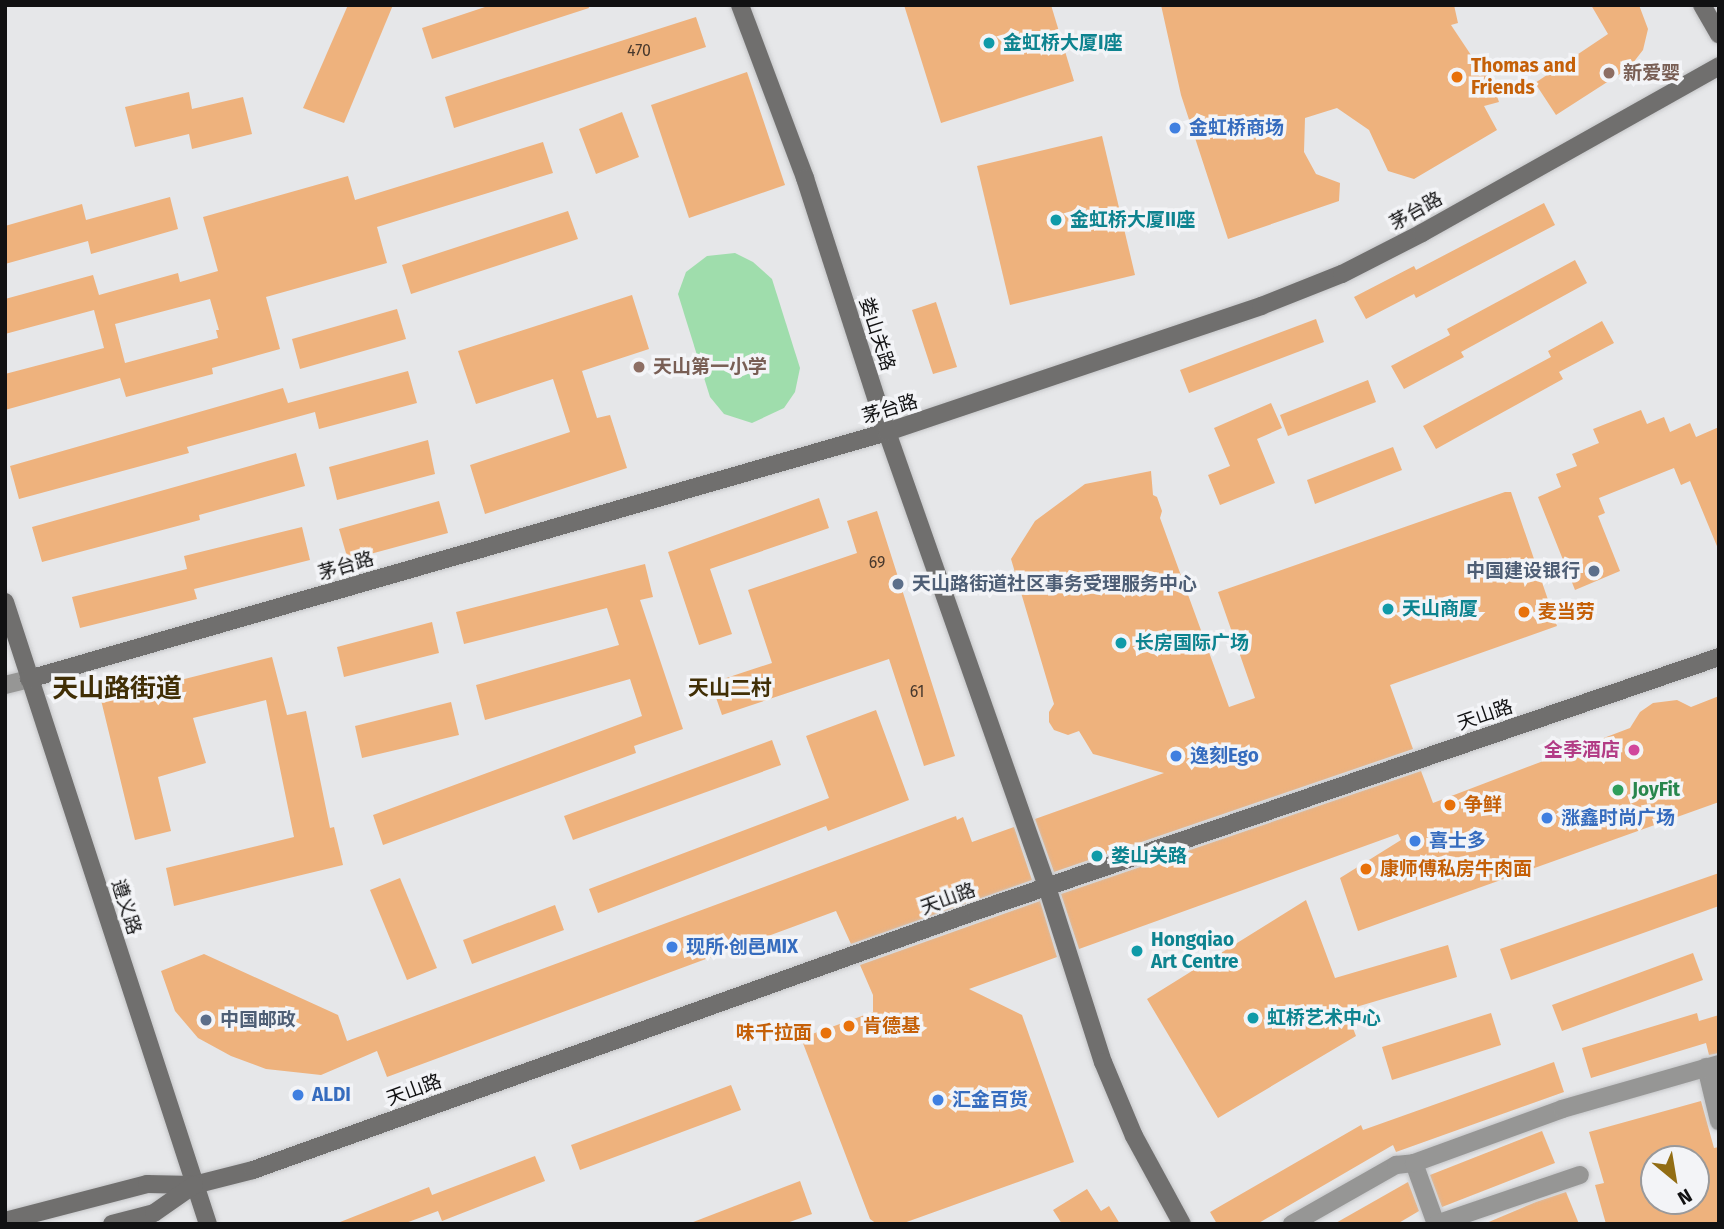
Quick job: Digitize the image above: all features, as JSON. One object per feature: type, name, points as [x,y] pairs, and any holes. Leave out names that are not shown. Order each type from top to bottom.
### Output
[{"type":"street","name":"娄山关路","points":[[740,5],[805,178],[887,432],[1047,887],[1103,1062],[1135,1136],[1182,1224]]},
{"type":"street","points":[[1702,5],[1719,34]]},
{"type":"street","name":"茅台路","points":[[29,679],[887,432],[1262,306],[1342,274],[1719,66]]},
{"type":"street","name":"遵义路","points":[[5,602],[208,1224]]},
{"type":"street","name":"天山路","points":[[5,1221],[147,1184],[194,1185],[253,1170],[1047,887],[1719,657]]},
{"type":"street","points":[[5,685],[29,679]]},
{"type":"street","points":[[1292,1224],[1396,1165],[1415,1163],[1562,1109],[1712,1066],[1719,1121]]},
{"type":"street","points":[[1415,1163],[1436,1224],[1580,1175]]},
{"type":"street","name":"天山路","points":[[112,1224],[154,1213],[194,1185]]},
{"type":"green space","points":[[735,253],[753,262],[772,279],[800,368],[795,392],[784,408],[752,423],[724,414],[710,397],[678,294],[686,272],[707,256]]},
{"type":"building","points":[[348,5],[393,5],[344,123],[303,108]]},
{"type":"building","points":[[491,5],[588,5],[589,8],[432,59],[422,28]]},
{"type":"building","name":"金虹桥大厦I座","points":[[904,5],[1051,5],[1074,81],[941,123]]},
{"type":"building","points":[[1161,5],[1454,5],[1458,23],[1451,25],[1473,58],[1483,56],[1499,102],[1484,106],[1497,130],[1414,179],[1388,171],[1369,130],[1337,108],[1305,118],[1304,152],[1316,174],[1340,183],[1339,201],[1228,239],[1181,95]]},
{"type":"building","points":[[1591,5],[1639,5],[1648,29],[1643,50],[1629,68],[1556,115],[1535,83],[1608,34]]},
{"type":"building","points":[[696,17],[706,47],[454,128],[445,97]]},
{"type":"building","points":[[747,72],[785,185],[689,218],[651,105]]},
{"type":"building","points":[[189,92],[192,109],[243,97],[252,134],[192,149],[189,134],[135,147],[125,107]]},
{"type":"building","points":[[622,112],[639,157],[596,174],[579,129]]},
{"type":"building","name":"金虹桥大厦II座","points":[[1102,136],[1135,275],[1010,305],[977,166]]},
{"type":"building","points":[[543,142],[553,173],[377,227],[387,263],[266,297],[280,349],[212,368],[213,374],[126,397],[120,378],[5,410],[5,374],[104,348],[94,310],[5,334],[5,299],[93,275],[99,295],[178,273],[180,282],[218,271],[203,217],[348,176],[355,200]],"holes":[[[210,299],[219,330],[216,330],[218,338],[125,363],[115,324]]]},
{"type":"building","points":[[170,197],[178,229],[91,254],[88,241],[5,264],[5,226],[82,204],[86,220]]},
{"type":"building","points":[[1544,203],[1555,225],[1416,298],[1414,294],[1366,319],[1354,297],[1414,266],[1416,270]]},
{"type":"building","points":[[568,211],[578,239],[411,294],[402,265]]},
{"type":"building","points":[[1575,260],[1587,283],[1461,352],[1464,357],[1404,389],[1391,366],[1450,335],[1447,329]]},
{"type":"building","points":[[632,295],[649,349],[582,371],[597,418],[610,415],[627,468],[485,514],[470,465],[570,432],[553,379],[476,404],[458,351]]},
{"type":"building","points":[[936,302],[957,367],[933,374],[912,310]]},
{"type":"building","points":[[397,309],[406,339],[300,369],[292,339]]},
{"type":"building","points":[[1316,319],[1324,342],[1189,393],[1180,370]]},
{"type":"building","points":[[1602,321],[1614,343],[1559,372],[1563,379],[1436,449],[1423,426],[1551,357],[1548,351]]},
{"type":"building","points":[[408,371],[417,403],[319,429],[315,412],[187,447],[189,453],[19,499],[10,466],[283,388],[288,403]]},
{"type":"building","points":[[1368,380],[1376,402],[1288,436],[1280,415]]},
{"type":"building","points":[[1271,403],[1282,428],[1257,439],[1275,483],[1220,505],[1208,475],[1230,466],[1214,428]]},
{"type":"building","points":[[1641,410],[1647,424],[1664,417],[1670,432],[1690,423],[1696,437],[1719,427],[1719,551],[1690,481],[1681,485],[1674,468],[1599,498],[1605,513],[1598,516],[1620,571],[1575,590],[1538,497],[1561,487],[1556,474],[1577,466],[1572,454],[1599,443],[1593,429]]},
{"type":"building","points":[[428,440],[435,474],[337,500],[329,467]]},
{"type":"building","points":[[1393,447],[1402,470],[1315,504],[1307,480]]},
{"type":"building","points":[[296,453],[305,486],[199,515],[200,520],[42,562],[32,527]]},
{"type":"building","points":[[1151,471],[1153,495],[1157,497],[1162,511],[1160,518],[1229,707],[1255,698],[1218,592],[1505,492],[1511,492],[1557,626],[1390,685],[1413,749],[1054,872],[1035,819],[1164,773],[1093,754],[1079,731],[1068,735],[1054,730],[1049,722],[1049,712],[1054,704],[1011,559],[1035,521],[1085,484]]},
{"type":"building","points":[[819,498],[829,528],[710,569],[732,634],[699,645],[668,552]]},
{"type":"building","points":[[439,501],[448,533],[348,560],[339,529]]},
{"type":"building","points":[[877,511],[955,756],[924,766],[889,659],[722,715],[711,683],[772,663],[748,590],[857,553],[847,521]]},
{"type":"building","points":[[302,527],[310,560],[194,589],[197,599],[80,628],[72,597],[187,569],[184,556]]},
{"type":"building","points":[[645,564],[653,597],[640,600],[683,729],[634,746],[636,753],[383,845],[373,815],[642,716],[630,679],[485,720],[476,685],[619,645],[607,608],[464,644],[456,612]]},
{"type":"building","points":[[432,622],[439,653],[344,677],[337,647]]},
{"type":"building","points":[[272,657],[287,715],[306,711],[330,828],[334,827],[343,865],[174,906],[166,868],[294,837],[266,700],[193,718],[206,763],[158,777],[171,831],[135,840],[101,700]]},
{"type":"building","name":"涨鑫时尚广场","points":[[1719,696],[1719,802],[1358,931],[1340,878],[1401,840],[1398,834],[1079,949],[1061,894],[1421,771],[1433,803],[1630,728],[1640,712],[1653,703],[1677,700],[1691,707]]},
{"type":"building","points":[[451,702],[459,735],[362,758],[355,726]]},
{"type":"building","points":[[876,710],[909,800],[828,831],[826,826],[598,913],[589,889],[829,798],[806,736]]},
{"type":"building","points":[[772,740],[781,765],[573,840],[564,816]]},
{"type":"building","points":[[956,816],[957,820],[963,817],[972,842],[1014,827],[1032,880],[851,944],[836,911],[387,1077],[377,1051],[321,1075],[266,1069],[231,1056],[198,1038],[175,1011],[161,971],[204,954],[338,1015],[347,1041]]},
{"type":"building","points":[[1719,873],[1719,906],[1511,980],[1500,949]]},
{"type":"building","points":[[400,878],[437,968],[407,980],[370,890]]},
{"type":"building","name":"虹桥艺术中心","points":[[1306,900],[1335,978],[1448,945],[1457,977],[1346,1010],[1356,1036],[1218,1118],[1147,999]]},
{"type":"building","name":"汇金百货","points":[[1040,901],[1057,957],[969,989],[1022,1015],[1074,1162],[901,1224],[877,1224],[870,1219],[801,1038],[873,1012],[873,995],[860,965]]},
{"type":"building","points":[[555,905],[564,930],[472,964],[463,940]]},
{"type":"building","points":[[1693,953],[1703,980],[1562,1031],[1552,1005]]},
{"type":"building","points":[[1491,1013],[1501,1045],[1392,1080],[1382,1047]]},
{"type":"building","points":[[1697,1013],[1699,1021],[1719,1015],[1719,1053],[1709,1055],[1706,1043],[1591,1078],[1582,1048]]},
{"type":"building","points":[[1554,1062],[1564,1092],[1396,1152],[1393,1145],[1257,1224],[1217,1224],[1210,1212],[1361,1125],[1363,1130]]},
{"type":"building","points":[[731,1085],[741,1110],[580,1170],[571,1145]]},
{"type":"building","points":[[1701,1101],[1714,1148],[1719,1147],[1719,1224],[1606,1224],[1595,1185],[1604,1183],[1589,1132]]},
{"type":"building","points":[[1542,1131],[1555,1163],[1442,1207],[1430,1175]]},
{"type":"building","points":[[535,1156],[545,1181],[442,1221],[438,1211],[403,1224],[335,1224],[429,1187],[432,1195]]},
{"type":"building","points":[[800,1181],[812,1214],[784,1224],[688,1224]]},
{"type":"building","points":[[1408,1182],[1419,1211],[1397,1224],[1334,1224]]},
{"type":"building","points":[[1087,1189],[1101,1211],[1109,1206],[1120,1224],[1062,1224],[1053,1210]]},
{"type":"building","points":[[1566,1192],[1579,1224],[1484,1224],[1536,1202]]},
{"type":"place","name":"金虹桥大厦I座","points":[[989,43]]},
{"type":"place","name":"新爱婴","points":[[1609,73]]},
{"type":"place","name":"Thomas and Friends","points":[[1457,77]]},
{"type":"place","name":"金虹桥商场","points":[[1175,128]]},
{"type":"place","name":"金虹桥大厦II座","points":[[1056,220]]},
{"type":"place","name":"天山第一小学","points":[[639,367]]},
{"type":"place","name":"中国建设银行","points":[[1594,571]]},
{"type":"place","name":"天山路街道社区事务受理服务中心","points":[[898,584]]},
{"type":"place","name":"天山商厦","points":[[1388,609]]},
{"type":"place","name":"麦当劳","points":[[1524,612]]},
{"type":"place","name":"长房国际广场","points":[[1121,643]]},
{"type":"place","name":"全季酒店","points":[[1634,750]]},
{"type":"place","name":"逸刻Ego","points":[[1176,756]]},
{"type":"place","name":"JoyFit","points":[[1618,790]]},
{"type":"place","name":"争鲜","points":[[1450,805]]},
{"type":"place","name":"涨鑫时尚广场","points":[[1547,818]]},
{"type":"place","name":"喜士多","points":[[1415,841]]},
{"type":"place","name":"娄山关路","points":[[1097,856]]},
{"type":"place","name":"康师傅私房牛肉面","points":[[1366,869]]},
{"type":"place","name":"现所·创邑MIX","points":[[672,947]]},
{"type":"place","name":"Hongqiao Art Centre","points":[[1137,951]]},
{"type":"place","name":"虹桥艺术中心","points":[[1253,1018]]},
{"type":"place","name":"中国邮政","points":[[206,1020]]},
{"type":"place","name":"肯德基","points":[[849,1026]]},
{"type":"place","name":"味千拉面","points":[[826,1033]]},
{"type":"place","name":"ALDI","points":[[298,1095]]},
{"type":"place","name":"汇金百货","points":[[938,1100]]},
{"type":"district","name":"天山二村","points":[[730,688]]},
{"type":"district","name":"天山路街道","points":[[117,689]]}]
